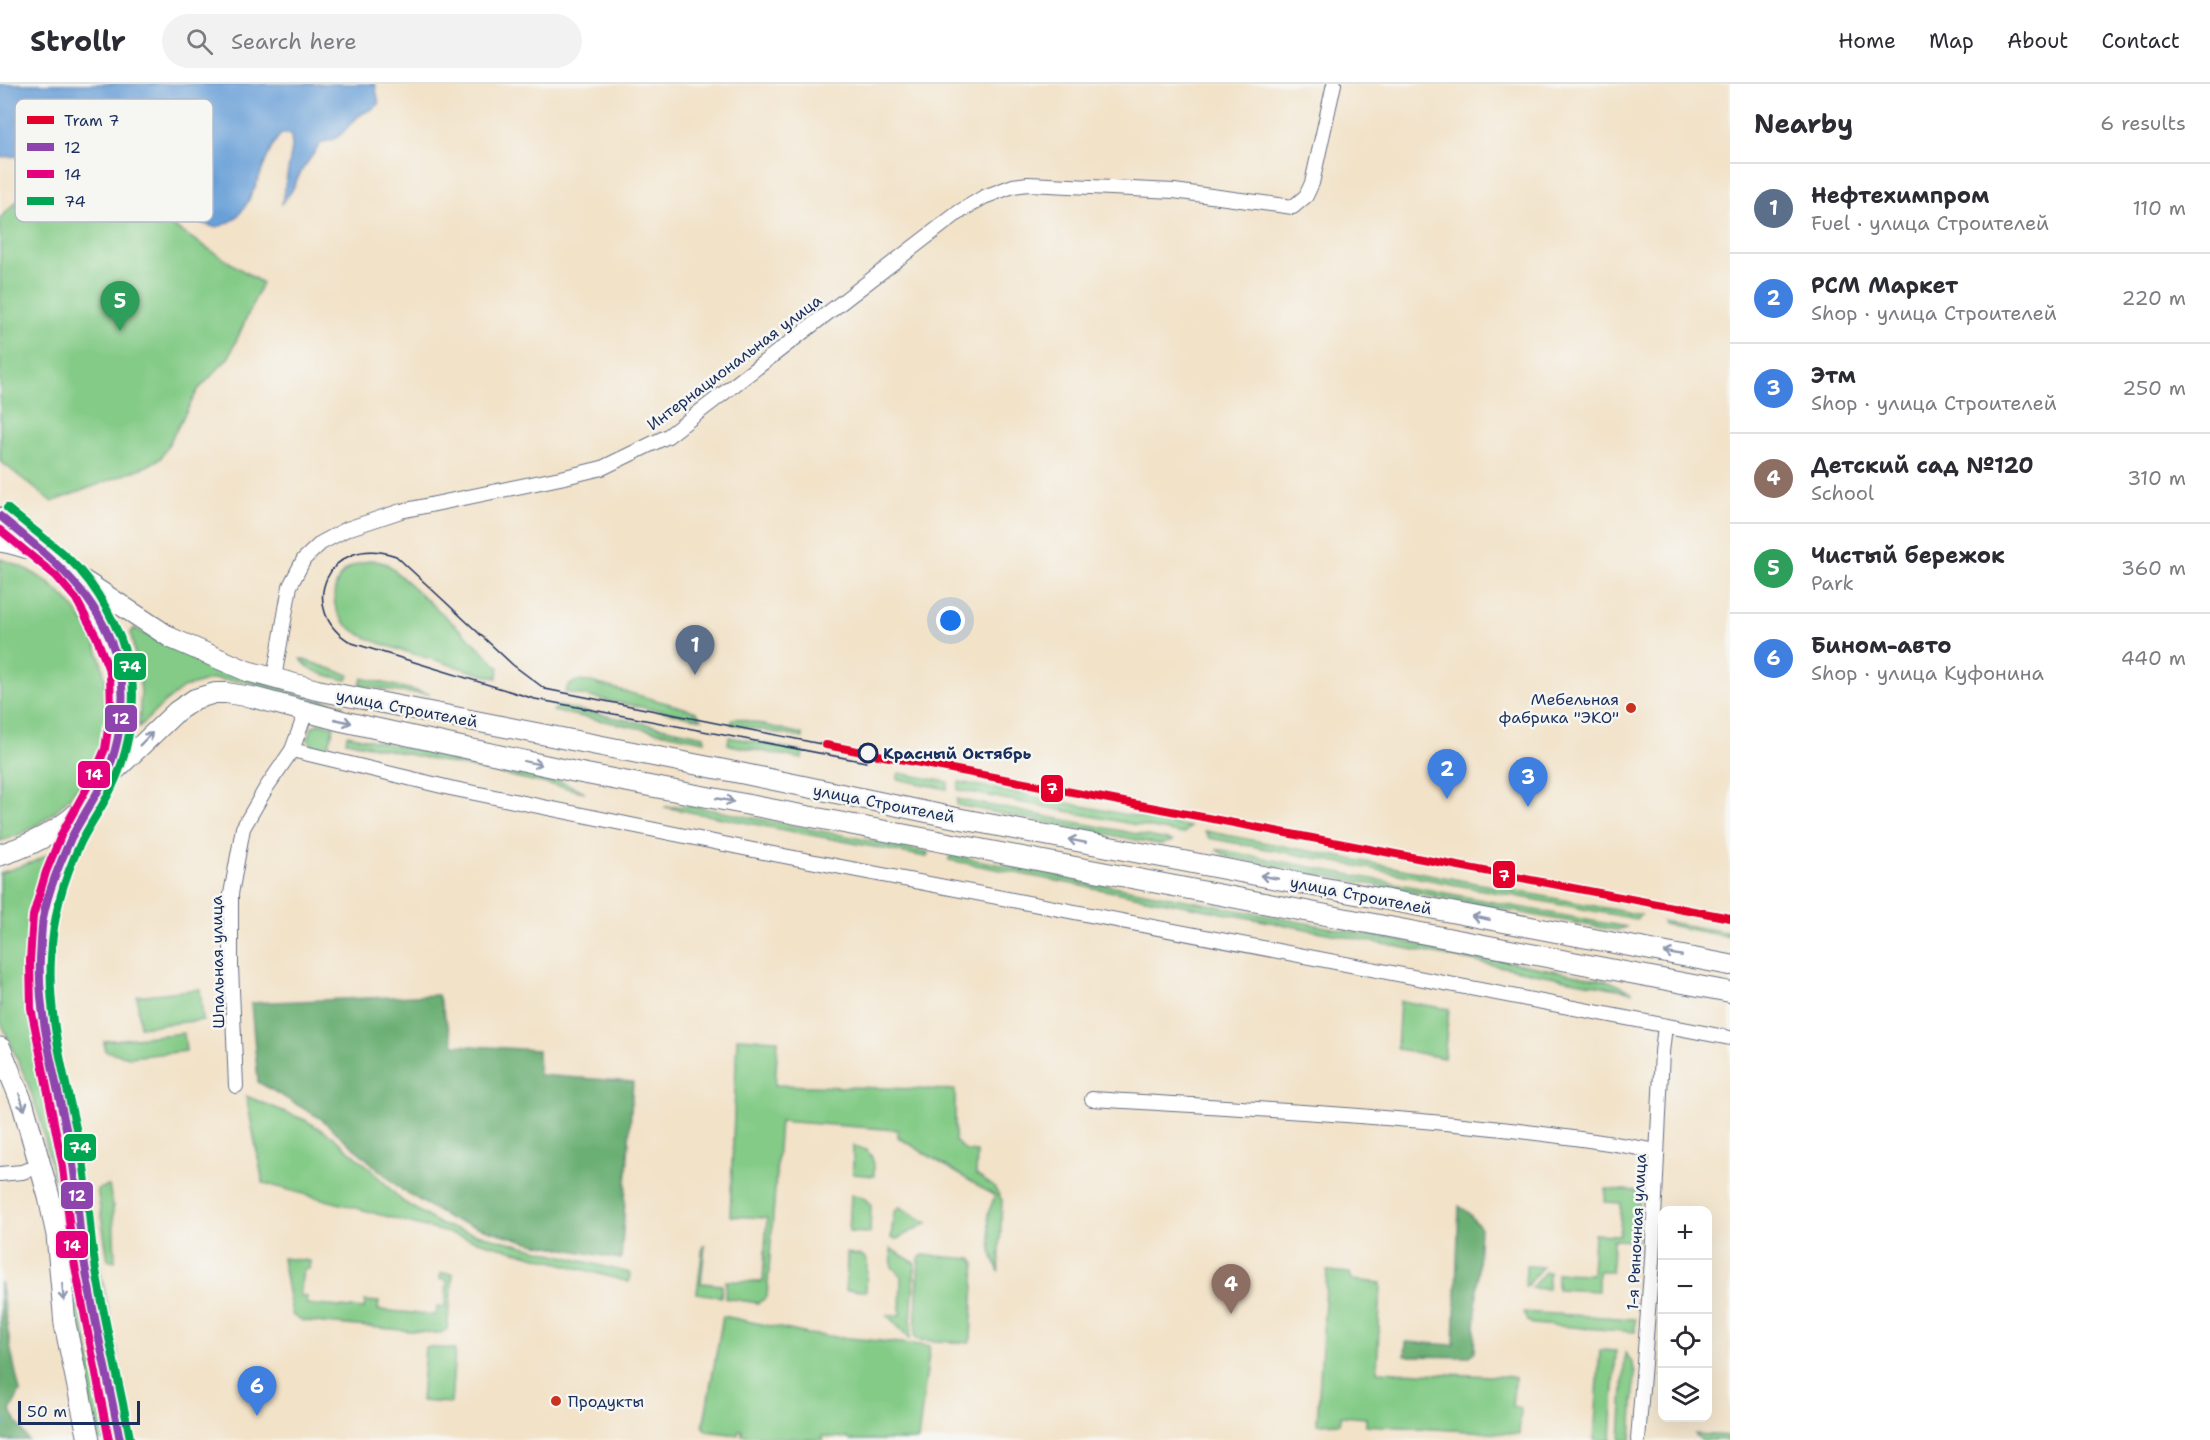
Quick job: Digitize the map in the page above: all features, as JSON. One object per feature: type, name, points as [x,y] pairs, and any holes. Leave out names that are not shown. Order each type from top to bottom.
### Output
[{"type":"main road","points":[[0,541],[25,548],[60,565],[85,593],[96,611],[115,651],[120,671],[122,701],[120,732],[102,785],[72,837],[48,899],[41,940],[40,986],[46,1040],[73,1165],[83,1254],[120,1440]]},
{"type":"main road","name":"улица Строителей","points":[[60,565],[171,638],[248,671],[352,698],[946,816],[1730,965]]},
{"type":"main road","name":"улица Строителей","points":[[102,785],[161,724],[195,699],[215,693],[226,693],[252,697],[306,712],[576,772],[1730,992]]},
{"type":"main road","points":[[0,855],[35,842],[61,826],[83,808],[102,785]]},
{"type":"main road","points":[[0,1048],[23,1105],[41,1166],[57,1234],[65,1324],[89,1440]]},
{"type":"street","name":"Интернациональная улица","points":[[274,678],[290,586],[303,559],[321,543],[347,530],[401,511],[602,468],[668,436],[959,212],[984,197],[1012,186],[1053,184],[1174,191],[1293,207],[1306,196],[1312,183],[1334,84]]},
{"type":"street","points":[[0,516],[60,565]]},
{"type":"street","name":"Шпальная улица","points":[[236,1086],[231,966],[231,894],[243,828],[266,788],[292,750],[306,712]]},
{"type":"street","points":[[292,750],[450,788],[758,851],[1730,1038]]},
{"type":"street","name":"1-я Рыночная улица","points":[[1638,1440],[1652,1260],[1665,1026]]},
{"type":"street","points":[[1092,1098],[1457,1123],[1535,1132],[1657,1151]]},
{"type":"street","points":[[0,1174],[22,1172],[41,1166]]},
{"type":"green space","points":[[15,203],[15,222],[167,222],[262,283],[229,357],[198,390],[161,458],[147,466],[52,502],[0,461],[0,218]]},
{"type":"green space","points":[[0,559],[36,575],[65,598],[87,628],[101,662],[107,698],[103,734],[90,769],[66,801],[52,814],[36,826],[0,841]]},
{"type":"green space","points":[[372,560],[387,564],[477,645],[499,668],[497,678],[379,643],[356,632],[344,622],[335,604],[334,594],[337,582],[348,569]]},
{"type":"green space","points":[[134,628],[177,650],[303,695],[343,705],[343,708],[248,682],[213,679],[183,688],[139,727],[141,690],[131,633]]},
{"type":"green space","points":[[301,659],[349,675],[347,680],[321,674]]},
{"type":"green space","points":[[362,678],[430,694],[399,692],[360,685]]},
{"type":"green space","points":[[577,681],[591,682],[688,709],[696,712],[702,719],[565,692],[569,685]]},
{"type":"green space","points":[[558,706],[704,736],[705,741],[553,711]]},
{"type":"green space","points":[[736,718],[802,734],[803,738],[731,724]]},
{"type":"green space","points":[[319,723],[334,726],[327,751],[315,748],[308,740],[312,727]]},
{"type":"green space","points":[[347,735],[562,782],[585,792],[346,741]]},
{"type":"green space","points":[[729,737],[803,751],[802,759],[730,745],[728,744]]},
{"type":"green space","points":[[899,773],[948,782],[947,789],[897,779]]},
{"type":"green space","points":[[959,782],[1190,827],[1183,834],[958,790]]},
{"type":"green space","points":[[957,799],[1173,841],[1157,844],[957,805]]},
{"type":"green space","points":[[692,806],[928,852],[927,857],[664,807]]},
{"type":"green space","points":[[1205,831],[1641,915],[1636,919],[1209,838]]},
{"type":"green space","points":[[1216,849],[1627,927],[1617,930],[1608,929],[1233,858],[1225,856]]},
{"type":"green space","points":[[50,853],[33,909],[27,944],[27,978],[37,1057],[78,1250],[70,1252],[41,1121],[27,1081],[0,1020],[0,873],[36,861]]},
{"type":"green space","points":[[950,855],[1609,981],[1633,992],[949,860]]},
{"type":"green space","points":[[1662,921],[1730,933],[1730,937],[1663,924]]},
{"type":"green space","points":[[200,989],[203,1020],[140,1027],[137,996]]},
{"type":"green space","points":[[438,995],[454,1045],[538,1050],[539,1075],[633,1082],[621,1259],[532,1243],[450,1219],[402,1190],[320,1118],[258,1082],[251,1003]]},
{"type":"green space","points":[[1400,1001],[1449,1009],[1444,1058],[1397,1049]]},
{"type":"green space","points":[[184,1033],[186,1051],[130,1057],[105,1051],[104,1041]]},
{"type":"green space","points":[[737,1038],[778,1040],[775,1085],[955,1090],[955,1141],[966,1151],[977,1152],[976,1175],[993,1186],[1002,1200],[999,1272],[991,1251],[988,1213],[995,1196],[898,1137],[898,1130],[780,1121],[767,1297],[758,1303],[725,1298],[726,1281],[763,1282],[767,1218],[730,1216]]},
{"type":"green space","points":[[246,1096],[305,1120],[332,1136],[371,1169],[402,1201],[441,1225],[630,1273],[629,1282],[263,1183]]},
{"type":"green space","points":[[853,1146],[868,1152],[871,1156],[874,1176],[853,1174]]},
{"type":"green space","points":[[109,1186],[113,1207],[115,1261],[108,1260],[97,1189]]},
{"type":"green space","points":[[1606,1189],[1639,1191],[1638,1241],[1613,1240],[1612,1271],[1598,1271],[1598,1291],[1557,1289],[1557,1273],[1592,1274],[1594,1234],[1620,1235],[1621,1203],[1605,1202]]},
{"type":"green space","points":[[851,1194],[864,1198],[871,1205],[870,1233],[849,1232]]},
{"type":"green space","points":[[1459,1206],[1468,1212],[1480,1227],[1474,1352],[1469,1357],[1405,1356],[1406,1342],[1454,1345]]},
{"type":"green space","points":[[900,1207],[927,1223],[897,1239],[891,1238],[894,1212]]},
{"type":"green space","points":[[703,1246],[705,1246],[701,1283],[722,1285],[721,1297],[697,1293]]},
{"type":"green space","points":[[891,1249],[915,1263],[910,1339],[887,1315],[900,1315],[901,1276],[892,1267]]},
{"type":"green space","points":[[847,1253],[863,1256],[867,1261],[866,1291],[846,1290]]},
{"type":"green space","points":[[97,1254],[132,1425],[125,1417],[91,1256]]},
{"type":"green space","points":[[923,1255],[972,1259],[975,1264],[969,1343],[918,1340],[915,1336],[919,1258]]},
{"type":"green space","points":[[282,1258],[310,1261],[309,1269],[303,1269],[300,1296],[307,1297],[306,1304],[364,1309],[365,1301],[379,1302],[378,1310],[436,1315],[437,1307],[445,1307],[447,1280],[440,1279],[441,1273],[453,1274],[447,1329],[441,1333],[434,1333],[303,1321],[293,1316]]},
{"type":"green space","points":[[70,1260],[107,1440],[98,1440],[62,1263]]},
{"type":"green space","points":[[1526,1266],[1542,1267],[1525,1287]]},
{"type":"green space","points":[[1327,1271],[1350,1273],[1352,1280],[1381,1283],[1377,1371],[1515,1377],[1512,1406],[1521,1408],[1519,1434],[1366,1425],[1366,1418],[1341,1416],[1340,1423],[1317,1424]]},
{"type":"green space","points":[[1545,1272],[1549,1272],[1548,1289],[1531,1288]]},
{"type":"green space","points":[[0,1281],[20,1392],[10,1411],[28,1440],[0,1440]]},
{"type":"green space","points":[[1523,1312],[1635,1319],[1635,1332],[1533,1324],[1527,1321]]},
{"type":"green space","points":[[723,1316],[808,1334],[930,1346],[918,1440],[850,1440],[822,1436],[824,1440],[742,1435],[742,1430],[739,1430],[738,1435],[706,1431],[703,1427]]},
{"type":"green space","points":[[425,1347],[455,1349],[451,1403],[421,1401]]},
{"type":"green space","points":[[1600,1350],[1616,1351],[1611,1440],[1594,1440]]},
{"type":"green space","points":[[1625,1353],[1633,1364],[1635,1373],[1631,1440],[1620,1440]]},
{"type":"green space","points":[[1695,1434],[1730,1436],[1730,1440],[1701,1440]]},
{"type":"water","points":[[0,84],[375,84],[379,104],[359,116],[340,136],[321,143],[282,203],[292,148],[291,134],[281,134],[273,145],[254,189],[239,215],[228,223],[214,227],[198,222],[213,222],[213,99],[15,99],[15,156],[0,157]]},
{"type":"waterway","points":[[0,1420],[4,1422]]},
{"type":"tram line","points":[[826,745],[545,689],[513,665],[396,556],[372,551],[352,555],[337,564],[327,578],[323,595],[325,613],[335,629],[352,643],[535,699],[866,762]]},
{"type":"tram line","name":"7","points":[[826,745],[1730,918]]},
{"type":"transit line","name":"74","points":[[7,508],[69,559],[89,582],[114,623],[126,653],[132,681],[132,711],[123,758],[109,792],[81,842],[69,870],[54,927],[51,958],[52,1009],[56,1034],[83,1161],[97,1274],[130,1438]]},
{"type":"transit line","name":"12","points":[[0,516],[57,565],[89,600],[112,644],[122,683],[122,712],[113,757],[103,782],[71,838],[55,877],[43,918],[40,958],[40,984],[46,1036],[73,1165],[81,1243],[120,1440]]},
{"type":"transit line","name":"14","points":[[0,530],[56,576],[76,599],[96,636],[110,673],[111,710],[105,749],[94,775],[62,833],[46,872],[33,916],[30,961],[31,1008],[63,1167],[73,1256],[109,1440]]},
{"type":"place","name":"Чистый бережок","points":[[120,331]]},
{"type":"place","name":"Нефтехимпром","points":[[695,675]]},
{"type":"place","name":"Мебельная фабрика \"ЭКО\"","points":[[1631,708]]},
{"type":"place","name":"Красный Октябрь","points":[[868,753]]},
{"type":"place","name":"РСМ Маркет","points":[[1447,799]]},
{"type":"place","name":"Этм","points":[[1528,807]]},
{"type":"place","name":"Детский сад №120","points":[[1231,1314]]},
{"type":"place","name":"Продукты","points":[[556,1401]]},
{"type":"place","name":"Бином-авто","points":[[257,1416]]}]
